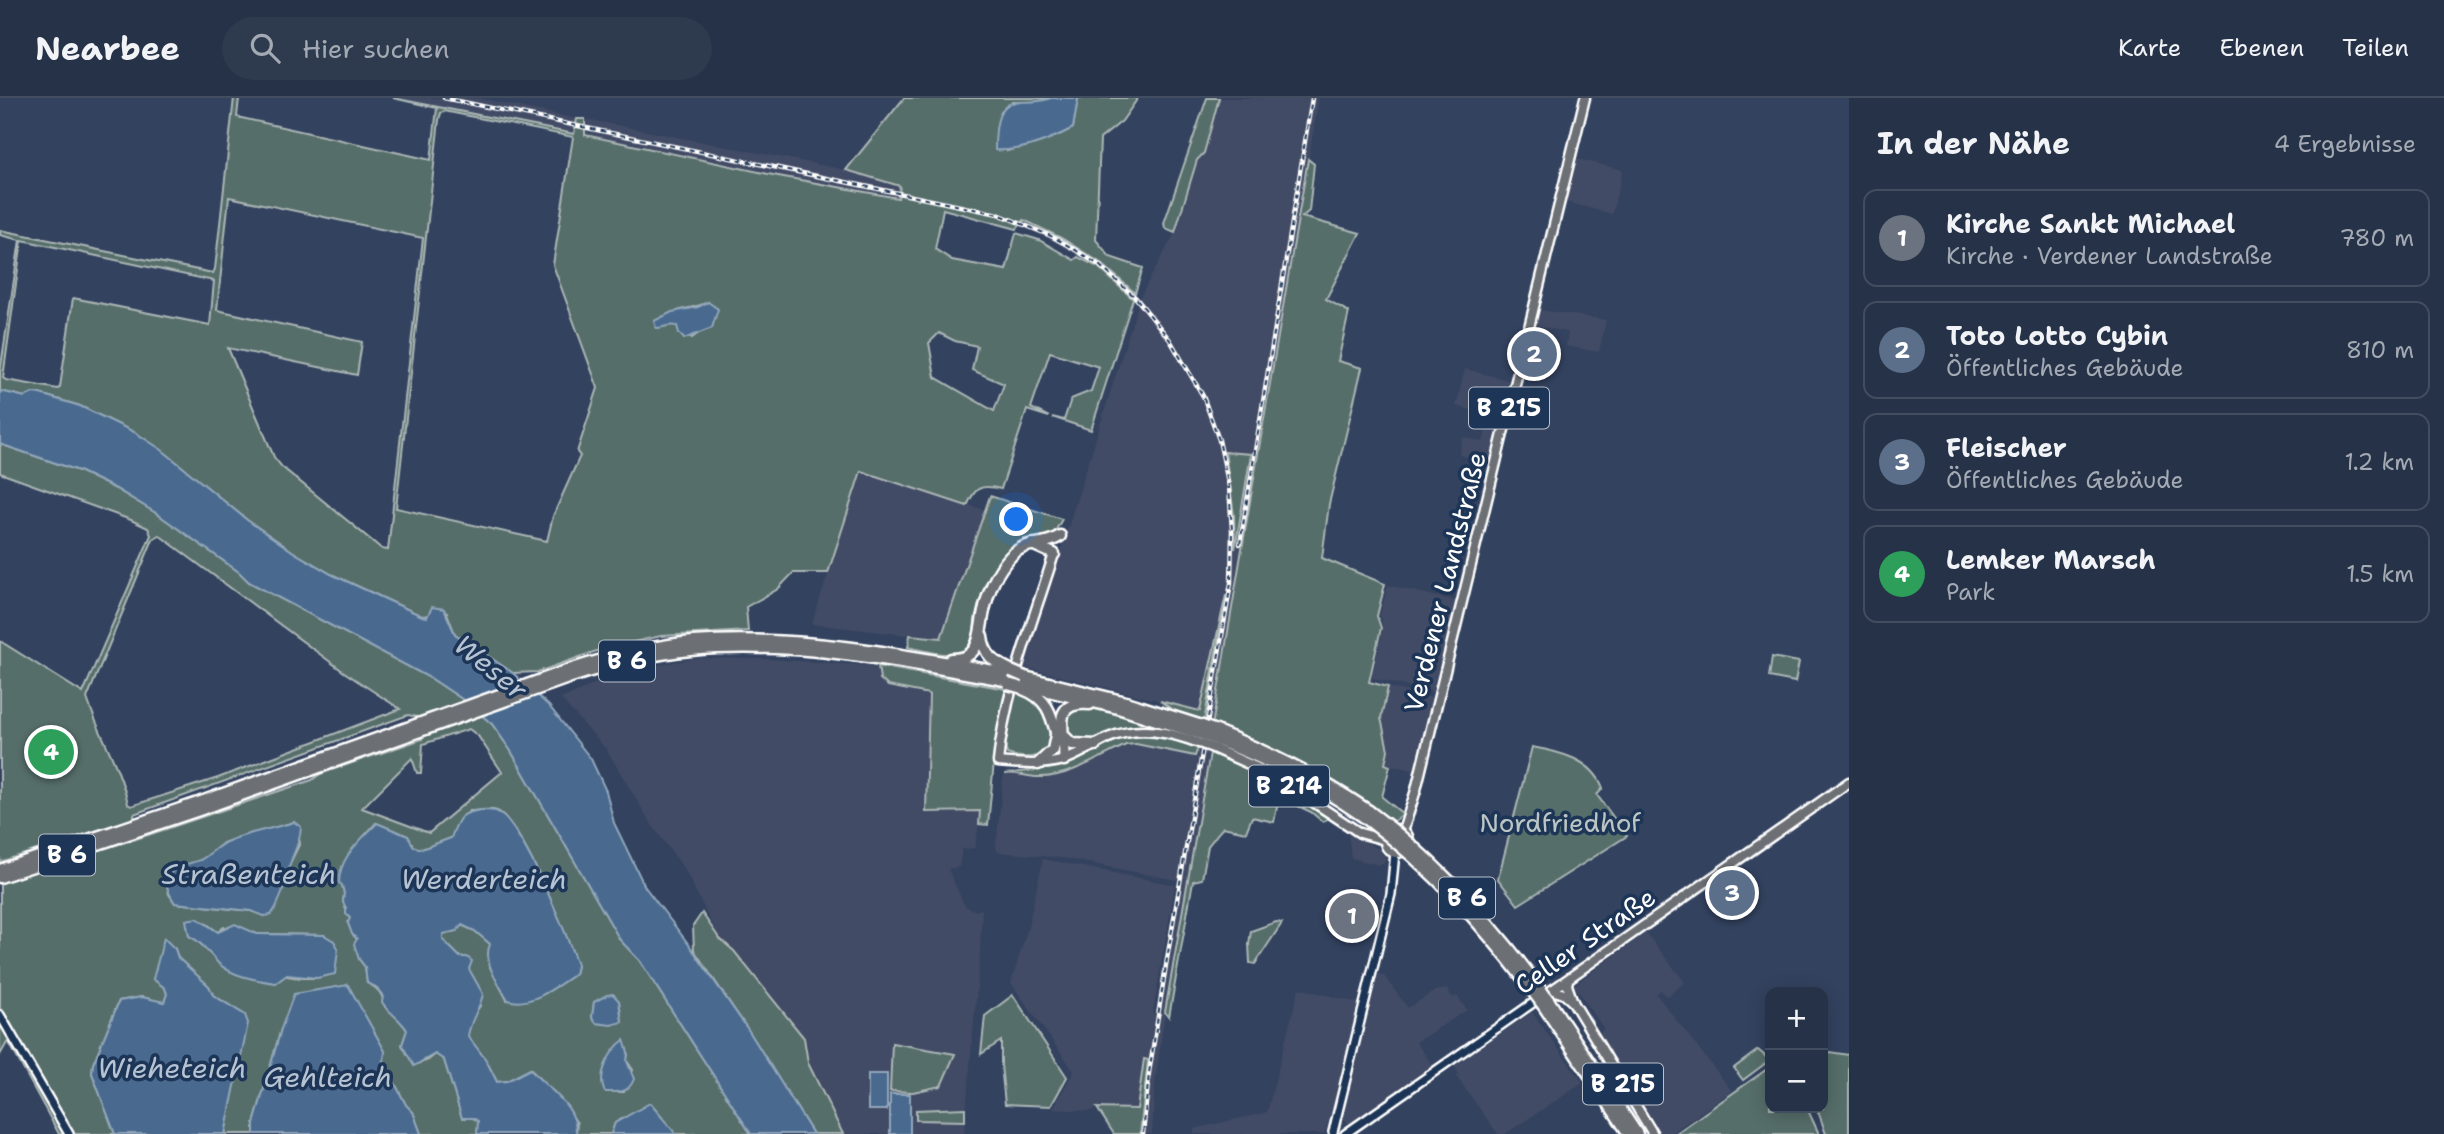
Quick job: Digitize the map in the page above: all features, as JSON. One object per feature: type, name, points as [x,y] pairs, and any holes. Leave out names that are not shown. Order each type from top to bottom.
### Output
[{"type":"highway","points":[[942,663],[972,653],[977,645],[988,598],[1000,570],[1017,550],[1032,544],[1049,542],[1060,536]]},
{"type":"highway","name":"B 214","points":[[1032,544],[1054,554]]},
{"type":"highway","points":[[982,625],[983,645],[987,654],[1013,680],[1041,698],[1048,706],[1059,734],[1072,744],[1095,745]]},
{"type":"highway","name":"B 6","points":[[0,877],[415,729],[590,663],[659,647],[711,641],[751,641],[919,657],[1118,708],[1201,734]]},
{"type":"highway","name":"B 6","points":[[415,729],[603,667],[632,659],[692,650],[782,649],[942,663]]},
{"type":"highway","name":"B 6","points":[[1013,680],[1126,702],[1214,739],[1284,761],[1329,785],[1367,814],[1458,899],[1546,1003],[1637,1134]]},
{"type":"highway","name":"B 6","points":[[1064,760],[1065,751],[1059,734],[1063,716],[1074,706],[1086,704],[1118,708]]},
{"type":"highway","points":[[1038,764],[1053,750],[1059,734]]},
{"type":"highway","name":"B 6","points":[[0,870],[132,829]]},
{"type":"highway","name":"B 6","points":[[1546,1003],[1629,1134]]},
{"type":"main road","name":"Verdener Landstraße","points":[[1403,831],[1419,779],[1585,98]]},
{"type":"main road","name":"B 214","points":[[1054,554],[1008,701],[1001,729],[998,762],[1038,764],[1064,760],[1119,734],[1145,731],[1201,734],[1214,739],[1271,774],[1360,833],[1385,839]]},
{"type":"main road","name":"Celler Straße","points":[[1345,1134],[1849,782]]},
{"type":"main road","points":[[1392,831],[1403,831],[1408,836],[1408,846],[1402,852],[1389,849],[1385,839],[1392,831]]},
{"type":"main road","points":[[1408,846],[1462,899],[1526,975],[1539,987],[1552,990]]},
{"type":"main road","points":[[1332,1133],[1391,894],[1395,852]]},
{"type":"main road","points":[[1568,980],[1573,1002]]},
{"type":"main road","name":"B 215","points":[[1552,990],[1564,994],[1573,1002],[1653,1134]]},
{"type":"main road","points":[[0,1015],[68,1134]]},
{"type":"shaded area","points":[[399,98],[478,98],[577,119],[574,134]]},
{"type":"shaded area","points":[[1219,98],[1319,98],[1212,726],[1204,722],[1223,611],[1200,711],[1024,667],[1141,295],[1177,229],[1197,160],[1204,153]],"holes":[[[1226,452],[1251,455],[1235,545]]]},
{"type":"shaded area","points":[[585,119],[846,170],[901,186],[898,198],[773,175],[585,135]]},
{"type":"shaded area","points":[[1577,159],[1623,170],[1612,214],[1566,202]]},
{"type":"shaded area","points":[[1023,220],[1061,238],[1101,263],[1135,293],[1133,299],[1098,267],[1051,240],[1019,226]]},
{"type":"shaded area","points":[[1540,310],[1606,320],[1599,352],[1566,346],[1568,332],[1536,326]]},
{"type":"shaded area","points":[[1465,369],[1511,381],[1491,463],[1459,455],[1463,437],[1483,442],[1490,415],[1456,406]]},
{"type":"shaded area","points":[[861,471],[985,510],[941,639],[812,624]]},
{"type":"shaded area","points":[[1388,585],[1456,601],[1433,692],[1372,678],[1383,629],[1380,615]]},
{"type":"shaded area","points":[[698,658],[878,666],[880,679],[888,686],[929,694],[926,811],[981,811],[975,848],[962,849],[959,867],[948,869],[965,906],[976,911],[982,909],[964,1134],[843,1134],[808,1063],[804,1038],[735,952],[719,938],[685,870],[652,825],[606,749],[561,699],[623,671]]},
{"type":"shaded area","points":[[1388,687],[1433,698],[1417,771],[1385,764],[1381,718]]},
{"type":"shaded area","points":[[1136,744],[1195,756],[1198,748],[1209,752],[1169,984],[1155,1084],[1152,1134],[1140,1134],[1148,1060],[1144,1060],[1137,1109],[1053,1109],[1074,1071],[1011,983],[1028,927],[1043,859],[1175,885],[1153,1013],[1156,1014],[1178,878],[1176,880],[1063,858],[998,852],[996,847],[1005,774],[1022,773],[1038,777],[1065,773],[1126,745]]},
{"type":"shaded area","points":[[1348,832],[1379,849],[1387,860],[1379,865],[1351,858]]},
{"type":"shaded area","points":[[1646,933],[1685,982],[1667,997],[1661,990],[1656,994],[1732,1091],[1670,1134],[1660,1134],[1598,1034],[1604,1029],[1574,985]]},
{"type":"shaded area","points":[[1378,973],[1385,977],[1408,1008],[1435,991],[1447,989],[1453,998],[1457,996],[1467,1010],[1416,1042],[1433,1066],[1349,1124],[1343,1118]]},
{"type":"shaded area","points":[[1299,988],[1359,1003],[1335,1101],[1324,1134],[1194,1134],[1194,1129],[1267,1112]]},
{"type":"shaded area","points":[[1532,1012],[1583,1083],[1505,1134],[1498,1134],[1456,1076],[1459,1074],[1454,1066]]},
{"type":"green space","points":[[234,98],[239,98],[237,117],[431,160],[437,108],[393,98],[574,134],[577,119],[585,119],[585,135],[773,175],[898,198],[900,186],[846,170],[904,98],[1051,98],[1037,102],[1012,102],[1007,151],[1057,136],[1073,128],[1078,98],[1138,98],[1122,121],[1100,139],[1096,240],[1110,257],[1143,268],[1135,293],[1101,263],[1061,238],[1024,220],[1017,229],[943,209],[935,249],[952,260],[1006,270],[1016,233],[1039,240],[1074,260],[1078,257],[1098,267],[1133,299],[1091,430],[1052,417],[1064,420],[1071,399],[1091,391],[1099,367],[1050,352],[1031,408],[1049,417],[1027,410],[1001,489],[979,488],[967,506],[861,471],[828,573],[793,573],[778,589],[746,607],[748,631],[661,636],[602,649],[538,672],[513,673],[455,634],[447,613],[422,616],[331,574],[295,553],[247,520],[164,452],[136,433],[80,406],[40,394],[33,393],[25,397],[0,391],[0,372],[20,240],[0,235],[0,230],[213,273]],"holes":[[[444,111],[573,137],[553,265],[598,388],[577,452],[580,456],[553,516],[547,541],[396,508],[441,113]],[[229,197],[423,238],[388,550],[382,549],[282,467],[274,457],[228,348],[357,375],[362,342],[217,310]],[[22,240],[214,281],[210,325],[73,298],[60,387],[58,389],[3,378]],[[708,302],[712,328],[692,338],[666,316]],[[939,333],[955,341],[977,346],[972,370],[1004,384],[994,411],[935,377],[929,343]]]},
{"type":"green space","points":[[1207,98],[1219,98],[1204,153],[1197,160],[1175,232],[1165,228],[1164,223]]},
{"type":"green space","points":[[1308,159],[1314,164],[1309,211],[1302,217],[1360,233],[1326,299],[1349,312],[1338,361],[1362,368],[1329,504],[1322,558],[1385,584],[1377,616],[1381,628],[1369,682],[1388,687],[1381,718],[1388,750],[1385,764],[1390,766],[1382,797],[1403,814],[1393,822],[1306,768],[1212,726]]},
{"type":"green space","points":[[0,444],[79,471],[116,489],[156,513],[249,582],[432,679],[465,701],[492,724],[511,751],[620,940],[640,961],[751,1134],[676,1134],[665,1123],[626,1117],[615,1123],[611,1134],[576,1134],[577,1123],[554,1092],[543,1084],[531,1069],[507,1081],[497,1082],[486,1060],[467,1036],[470,1019],[480,1006],[460,957],[443,940],[443,934],[461,925],[475,931],[490,944],[490,967],[507,1000],[539,996],[575,974],[577,965],[542,881],[518,835],[507,819],[497,811],[487,810],[469,811],[451,838],[422,849],[414,847],[408,836],[376,823],[351,851],[342,885],[343,902],[350,918],[348,923],[357,939],[359,959],[365,967],[367,983],[382,995],[385,1007],[395,1014],[407,1030],[402,1045],[414,1065],[436,1054],[444,1060],[462,1118],[479,1121],[477,1134],[421,1134],[413,1112],[406,1105],[384,1062],[384,1051],[347,985],[281,1029],[254,1124],[254,1134],[225,1134],[245,1015],[213,995],[209,986],[178,958],[175,949],[153,979],[165,988],[167,994],[164,1003],[142,997],[119,1001],[93,1064],[92,1073],[115,1134],[59,1134],[8,1041],[0,1055],[0,879],[133,840],[116,824],[0,862],[0,641],[83,693],[151,535],[148,528],[131,520],[0,473]],"holes":[[[159,535],[344,672],[400,709],[218,778],[131,806],[128,804],[120,777],[87,698],[153,539]],[[408,715],[418,717],[422,739],[320,774],[312,780],[133,840],[134,814]],[[469,729],[478,736],[502,772],[429,833],[362,808],[412,758],[417,773],[421,773],[423,744]],[[294,822],[300,843],[290,863],[286,881],[264,916],[251,911],[175,903],[167,885],[223,843]],[[207,924],[218,932],[224,927],[257,934],[324,935],[317,978],[300,978],[222,966],[197,940]],[[619,1001],[622,1022],[592,1018],[594,1002]],[[617,1048],[628,1052],[627,1061],[633,1070],[624,1092],[605,1092],[603,1074]]]},
{"type":"green space","points":[[1225,452],[1251,454],[1235,549],[1234,515]]},
{"type":"green space","points":[[990,496],[1062,519],[1052,537],[1025,539],[1016,544],[999,562],[982,597],[975,619],[973,641],[967,649],[949,654],[908,647],[910,635],[941,638]]},
{"type":"green space","points":[[1226,595],[1204,722],[1173,710],[1160,701],[1200,711]]},
{"type":"green space","points":[[1772,657],[1799,662],[1795,682],[1769,677]]},
{"type":"green space","points":[[878,666],[1006,689],[997,730],[988,825],[979,824],[980,811],[926,812],[929,694],[888,686],[880,679]]},
{"type":"green space","points":[[1016,691],[1034,698],[1040,704],[1050,725],[1053,744],[1038,755],[1020,757],[1007,754],[1005,731]]},
{"type":"green space","points":[[1094,706],[1200,741],[1162,729],[1082,744],[1067,737],[1065,716],[1070,710]]},
{"type":"green space","points":[[1138,736],[1171,739],[1198,748],[1195,756],[1136,744],[1126,745],[1083,766],[1049,777],[1005,774],[1059,767],[1120,739]]},
{"type":"green space","name":"Nordfriedhof","points":[[1532,747],[1574,758],[1591,770],[1603,788],[1597,795],[1627,836],[1518,905],[1498,879]]},
{"type":"green space","points":[[1210,753],[1266,777],[1328,818],[1323,822],[1311,812],[1279,797],[1274,822],[1252,817],[1246,832],[1223,827],[1208,846],[1202,879],[1193,881],[1169,1017],[1165,1012]]},
{"type":"green space","points":[[702,913],[719,938],[734,951],[804,1038],[808,1063],[843,1134],[813,1134],[694,950],[693,926]]},
{"type":"green space","points":[[1276,922],[1282,923],[1255,964],[1250,963],[1251,931]]},
{"type":"green space","points":[[1013,995],[1067,1077],[1051,1106],[1005,1104],[1001,1041],[981,1054],[985,1016]]},
{"type":"green space","points":[[892,1043],[955,1054],[941,1086],[913,1092],[890,1091]]},
{"type":"green space","points":[[1758,1050],[1765,1056],[1765,1064],[1743,1080],[1734,1068]]},
{"type":"green space","points":[[1828,1052],[1849,1055],[1849,1134],[1826,1134],[1819,1114],[1828,1113]]},
{"type":"green space","points":[[1144,1059],[1148,1060],[1140,1134],[1114,1134],[1097,1108],[1137,1109]]},
{"type":"green space","points":[[1765,1071],[1765,1113],[1809,1113],[1819,1134],[1675,1134]]},
{"type":"green space","points":[[965,1108],[965,1121],[916,1120],[916,1110]]},
{"type":"water","points":[[1078,98],[1073,128],[1035,144],[995,150],[998,120],[1004,108],[1017,102]]},
{"type":"water","points":[[708,302],[718,309],[712,328],[684,339],[677,326],[656,328],[654,321],[672,312],[698,307]]},
{"type":"water","name":"Weser","points":[[0,391],[25,397],[33,393],[40,394],[80,406],[136,433],[162,450],[247,520],[331,574],[422,616],[427,617],[432,607],[444,609],[455,634],[513,673],[549,706],[591,759],[606,791],[614,823],[645,887],[749,1031],[813,1134],[751,1134],[640,961],[620,940],[511,751],[492,724],[465,701],[432,679],[249,582],[156,513],[116,489],[79,471],[0,444]]},
{"type":"water","name":"Werderteich","points":[[469,812],[498,812],[519,838],[543,883],[577,965],[575,974],[552,990],[516,1002],[508,1000],[496,980],[488,959],[490,944],[475,931],[462,925],[457,931],[443,934],[443,940],[460,957],[467,957],[472,961],[469,969],[483,994],[468,1036],[486,1060],[497,1082],[507,1081],[530,1069],[567,1106],[572,1114],[576,1134],[477,1134],[478,1121],[462,1118],[444,1060],[435,1054],[414,1066],[402,1045],[407,1030],[382,1002],[383,996],[376,987],[367,983],[365,967],[354,944],[357,939],[348,923],[350,918],[346,914],[344,893],[339,883],[347,857],[364,836],[377,823],[408,836],[414,847],[422,849],[451,838],[461,817]]},
{"type":"water","name":"Straßenteich","points":[[294,822],[301,827],[300,837],[281,897],[271,915],[175,903],[167,885],[176,868],[200,860],[234,839]]},
{"type":"water","points":[[197,918],[218,932],[235,924],[257,934],[324,935],[334,941],[338,949],[335,974],[317,978],[287,975],[276,983],[238,975],[224,968],[202,945],[189,936],[186,920]]},
{"type":"water","name":"Wieheteich","points":[[164,938],[175,949],[178,958],[209,986],[213,995],[245,1015],[248,1023],[225,1134],[115,1134],[92,1073],[93,1064],[119,1001],[142,997],[164,1002],[167,994],[165,988],[153,979]]},
{"type":"water","name":"Gehlteich","points":[[348,985],[385,1051],[384,1062],[406,1105],[413,1112],[421,1134],[254,1134],[254,1124],[281,1029],[294,994]]},
{"type":"water","points":[[613,994],[619,1001],[622,1022],[611,1025],[596,1023],[592,1018],[594,1002]]},
{"type":"water","points":[[624,1040],[628,1052],[627,1061],[634,1079],[626,1090],[605,1092],[603,1071],[614,1050]]},
{"type":"water","points":[[868,1074],[887,1074],[887,1110],[868,1110]]},
{"type":"water","points":[[890,1094],[910,1094],[910,1134],[890,1134]]},
{"type":"water","points":[[650,1103],[676,1134],[611,1134],[615,1123]]},
{"type":"railway","points":[[444,98],[998,214],[1051,236],[1099,265],[1136,298],[1170,340],[1203,396],[1219,440],[1229,487],[1232,530],[1231,583],[1167,959],[1149,1073],[1143,1134]]},
{"type":"railway","points":[[1240,544],[1312,98]]},
{"type":"place","name":"Toto Lotto Cybin","points":[[1534,354]]},
{"type":"place","name":"Lemker Marsch","points":[[51,752]]},
{"type":"place","name":"Fleischer","points":[[1732,893]]},
{"type":"place","name":"Kirche Sankt Michael","points":[[1352,916]]}]
